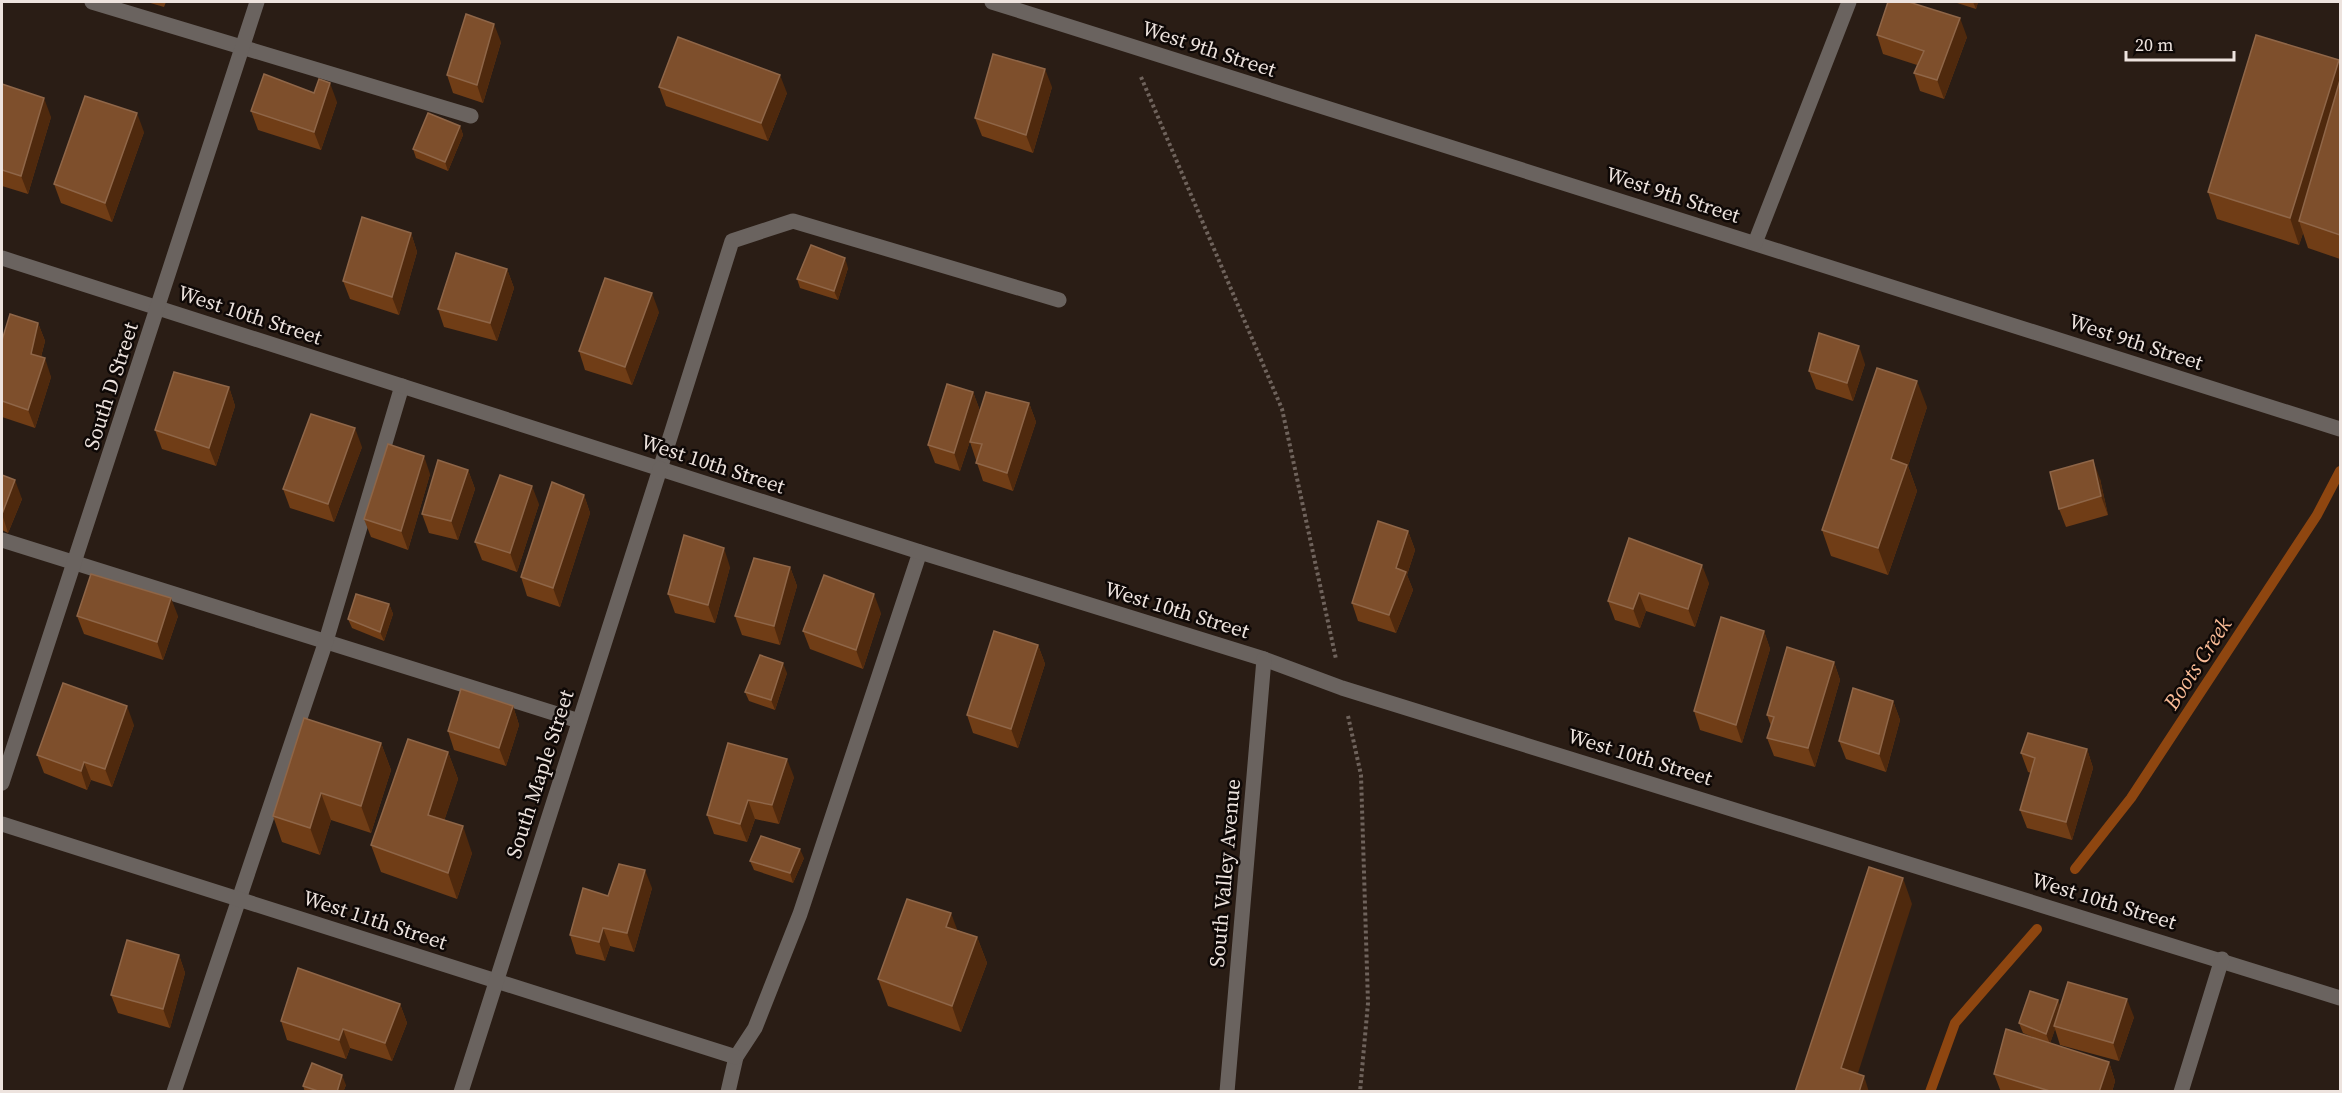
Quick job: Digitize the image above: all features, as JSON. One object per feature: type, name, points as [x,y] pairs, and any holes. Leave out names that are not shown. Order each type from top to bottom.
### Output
[{"type":"street","points":[[92,2],[242,49],[471,116]]},
{"type":"street","name":"South D Street","points":[[2,783],[159,308],[257,2]]},
{"type":"street","name":"West 9th Street","points":[[992,2],[2340,429]]},
{"type":"street","points":[[1755,243],[1849,2]]},
{"type":"street","name":"South Maple Street","points":[[461,1092],[732,241],[793,221],[1059,300]]},
{"type":"street","name":"West 10th Street","points":[[2,258],[920,552],[1264,659],[1342,688],[2222,959],[2340,998]]},
{"type":"street","points":[[174,1092],[237,899],[326,641],[402,386]]},
{"type":"street","points":[[2,540],[579,721]]},
{"type":"street","points":[[728,1092],[736,1058],[754,1028],[800,914],[920,552]]},
{"type":"street","name":"South Valley Avenue","points":[[1227,1092],[1264,659]]},
{"type":"street","name":"West 11th Street","points":[[2,824],[736,1058]]},
{"type":"street","points":[[2181,1092],[2222,959]]},
{"type":"path","points":[[1121,43],[1136,65],[1282,409],[1361,775],[1368,1003],[1360,1092]]},
{"type":"building","points":[[1888,2],[1909,2],[1960,18],[1937,80],[1914,73],[1924,51],[1877,35]]},
{"type":"building","points":[[466,14],[494,24],[477,85],[447,75]]},
{"type":"building","points":[[2256,35],[2339,60],[2290,218],[2208,192]]},
{"type":"building","points":[[678,37],[780,75],[761,123],[659,87]]},
{"type":"building","points":[[993,54],[1045,69],[1026,135],[975,118]]},
{"type":"building","points":[[264,74],[314,93],[319,79],[330,83],[314,132],[251,111]]},
{"type":"building","points":[[2340,80],[2340,235],[2299,221]]},
{"type":"building","points":[[2,84],[44,98],[21,176],[2,170]]},
{"type":"building","points":[[85,96],[137,113],[105,203],[54,184]]},
{"type":"building","points":[[428,113],[460,126],[445,162],[413,149]]},
{"type":"building","points":[[362,217],[411,233],[392,297],[343,281]]},
{"type":"building","points":[[811,245],[845,258],[834,291],[797,279]]},
{"type":"building","points":[[456,253],[507,269],[490,323],[438,309]]},
{"type":"building","points":[[605,278],[652,293],[625,367],[579,351]]},
{"type":"building","points":[[10,314],[38,323],[31,354],[45,358],[28,410],[2,401],[2,340]]},
{"type":"building","points":[[1819,333],[1859,346],[1847,383],[1809,371]]},
{"type":"building","points":[[1877,368],[1917,381],[1891,459],[1907,465],[1878,548],[1822,530]]},
{"type":"building","points":[[174,372],[229,387],[209,448],[155,430]]},
{"type":"building","points":[[947,384],[973,392],[954,453],[928,445]]},
{"type":"building","points":[[986,392],[1029,403],[1007,473],[976,463],[982,444],[970,442]]},
{"type":"building","points":[[311,414],[355,428],[328,504],[283,489]]},
{"type":"building","points":[[388,444],[424,456],[401,531],[364,519]]},
{"type":"building","points":[[438,460],[468,470],[451,521],[422,514]]},
{"type":"building","points":[[2093,460],[2101,496],[2059,509],[2050,472]]},
{"type":"building","points":[[2,475],[15,480],[2,514]]},
{"type":"building","points":[[500,475],[532,486],[510,553],[475,542]]},
{"type":"building","points":[[552,482],[584,495],[553,588],[521,577]]},
{"type":"building","points":[[1378,521],[1408,531],[1396,568],[1406,572],[1389,615],[1352,603]]},
{"type":"building","points":[[684,535],[724,548],[708,605],[668,594]]},
{"type":"building","points":[[1629,538],[1702,565],[1688,609],[1639,593],[1633,609],[1608,601]]},
{"type":"building","points":[[754,558],[790,567],[774,626],[735,616]]},
{"type":"building","points":[[91,574],[171,598],[157,642],[77,616]]},
{"type":"building","points":[[824,575],[874,594],[856,650],[803,631]]},
{"type":"building","points":[[356,594],[389,604],[380,632],[348,619]]},
{"type":"building","points":[[1721,617],[1764,631],[1736,725],[1694,711]]},
{"type":"building","points":[[994,631],[1038,645],[1011,729],[967,715]]},
{"type":"building","points":[[1787,647],[1834,662],[1808,748],[1767,738],[1774,717],[1767,715]]},
{"type":"building","points":[[760,655],[783,663],[771,700],[745,692]]},
{"type":"building","points":[[63,683],[127,706],[105,769],[84,762],[81,771],[37,755]]},
{"type":"building","points":[[1853,688],[1893,701],[1879,754],[1839,741]]},
{"type":"building","points":[[461,689],[513,706],[499,748],[448,731]]},
{"type":"building","points":[[304,718],[381,743],[361,806],[321,793],[310,828],[273,816]]},
{"type":"building","points":[[2028,733],[2087,749],[2066,822],[2020,810],[2035,758],[2021,753]]},
{"type":"building","points":[[408,739],[448,752],[428,815],[463,826],[448,873],[371,845]]},
{"type":"building","points":[[728,743],[787,759],[772,805],[748,800],[740,824],[707,815]]},
{"type":"building","points":[[761,836],[800,849],[790,873],[750,861]]},
{"type":"building","points":[[619,864],[645,870],[627,933],[603,928],[599,942],[570,935],[583,888],[608,896]]},
{"type":"building","points":[[1869,867],[1903,878],[1841,1068],[1864,1076],[1859,1092],[1795,1092]]},
{"type":"building","points":[[907,899],[951,913],[946,927],[977,937],[952,1006],[878,979]]},
{"type":"building","points":[[127,940],[179,955],[163,1009],[111,995]]},
{"type":"building","points":[[298,968],[400,1004],[385,1043],[343,1029],[339,1040],[281,1021]]},
{"type":"building","points":[[2068,982],[2127,999],[2113,1043],[2054,1026]]},
{"type":"building","points":[[2030,991],[2058,1000],[2046,1034],[2019,1023]]},
{"type":"building","points":[[2006,1029],[2109,1062],[2099,1092],[2053,1092],[1994,1074]]},
{"type":"building","points":[[312,1063],[342,1075],[337,1092],[321,1092],[303,1086]]},
{"type":"waterway","name":"Boots Creek","points":[[2075,869],[2131,798],[2317,515],[2340,471]]},
{"type":"waterway","name":"Boots Creek","points":[[1930,1092],[1955,1023],[2037,929]]}]
